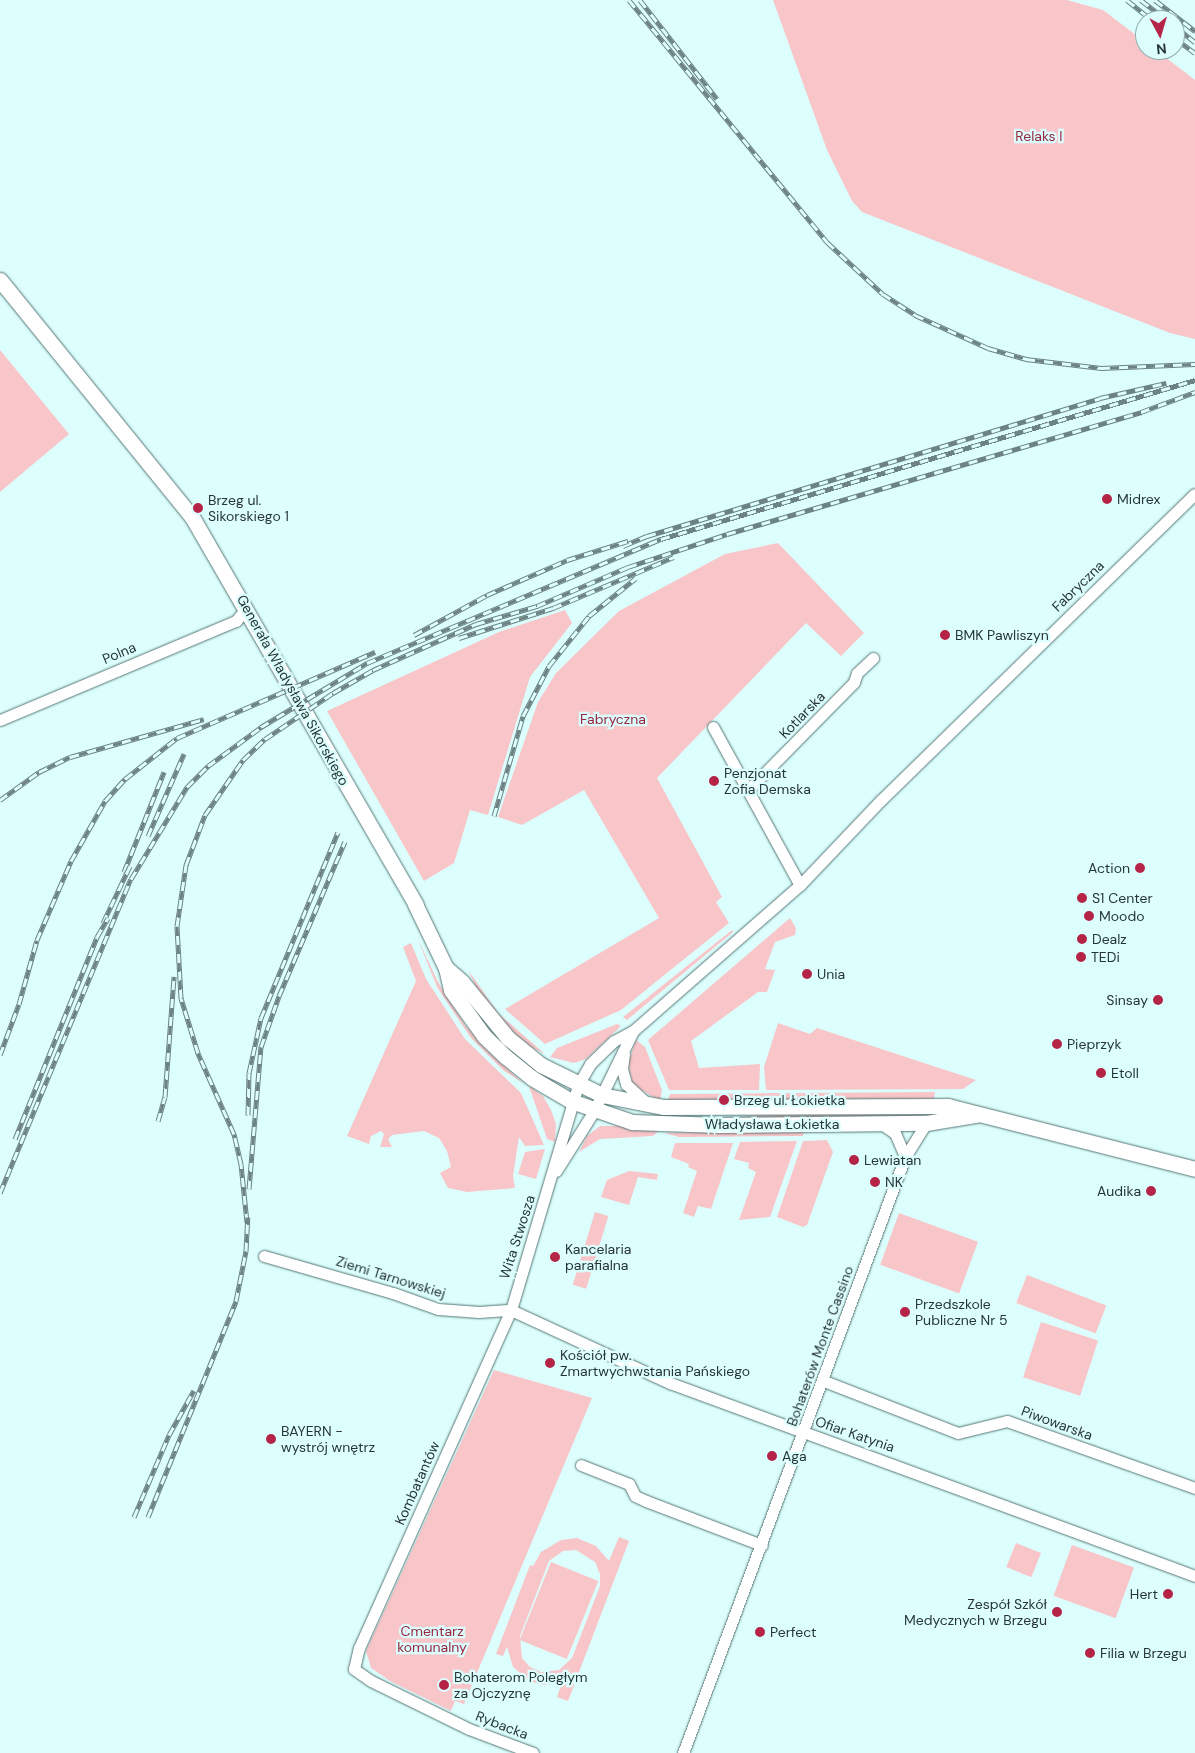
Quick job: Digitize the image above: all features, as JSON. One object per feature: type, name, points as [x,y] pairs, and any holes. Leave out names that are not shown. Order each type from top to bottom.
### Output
[{"type":"main road","name":"Generała Władysława Sikorskiego","points":[[0,280],[192,517],[415,904],[446,968],[451,990],[484,1036],[532,1078],[571,1101]]},
{"type":"main road","points":[[446,968],[458,978],[508,1038],[542,1065],[578,1085],[602,1095]]},
{"type":"main road","name":"Władysława Łokietka","points":[[602,1095],[652,1106],[940,1106],[1043,1128],[1195,1169]]},
{"type":"main road","name":"Władysława Łokietka","points":[[571,1101],[594,1111],[632,1122],[662,1125],[926,1123],[976,1115]]},
{"type":"street","name":"Fabryczna","points":[[578,1085],[590,1064],[614,1042],[633,1030],[800,885],[881,800],[1195,494]]},
{"type":"street","name":"Polna","points":[[0,720],[236,621],[246,608]]},
{"type":"street","name":"Kotlarska","points":[[748,790],[854,682],[857,673],[873,658]]},
{"type":"street","points":[[713,727],[800,885]]},
{"type":"street","name":"Fabryczna","points":[[594,1111],[633,1030]]},
{"type":"street","name":"Fabryczna","points":[[625,1046],[622,1069],[626,1084],[634,1095],[652,1106]]},
{"type":"street","name":"Wita Stwosza","points":[[511,1310],[554,1173],[571,1101],[578,1085]]},
{"type":"street","name":"Wita Stwosza","points":[[554,1173],[594,1111]]},
{"type":"street","name":"Bohaterów Monte Cassino","points":[[683,1753],[824,1381],[905,1156],[926,1123]]},
{"type":"street","points":[[880,1124],[895,1133],[905,1156]]},
{"type":"street","name":"Ziemi Tarnowskiej","points":[[264,1256],[393,1292],[438,1309],[472,1312],[511,1310]]},
{"type":"street","name":"Ofiar Katynia","points":[[511,1310],[670,1383],[1195,1576]]},
{"type":"street","name":"Kombatantów","points":[[354,1669],[359,1648],[511,1310]]},
{"type":"street","name":"Piwowarska","points":[[824,1381],[958,1433],[968,1433],[1007,1421],[1195,1488]]},
{"type":"street","points":[[581,1465],[629,1484],[634,1496],[762,1545]]},
{"type":"street","name":"Rybacka","points":[[354,1669],[370,1681],[468,1729],[533,1753]]},
{"type":"green space","name":"Relaks I","points":[[773,0],[1067,0],[1103,10],[1135,34],[1135,60],[1169,60],[1195,80],[1195,339],[1170,333],[862,212],[852,201],[827,150]]},
{"type":"green space","points":[[0,350],[69,434],[0,492]]},
{"type":"green space","name":"Fabryczna","points":[[778,543],[864,633],[841,656],[806,623],[657,778],[722,897],[716,902],[729,923],[621,1010],[545,1044],[505,1009],[659,918],[584,790],[522,825],[498,817],[538,702],[556,673],[619,611],[725,554]]},
{"type":"green space","points":[[565,610],[572,623],[530,677],[488,815],[470,810],[454,863],[424,881],[327,711],[499,632]]},
{"type":"green space","points":[[790,918],[796,928],[795,935],[775,942],[765,969],[775,970],[767,992],[758,992],[691,1041],[699,1068],[760,1064],[759,1090],[669,1090],[648,1040]]},
{"type":"green space","points":[[732,930],[733,932],[627,1020],[623,1017]]},
{"type":"green space","points":[[417,937],[438,982],[465,1025],[486,1049],[524,1084],[503,1070],[471,1038],[437,987]]},
{"type":"green space","points":[[411,943],[426,979],[465,1039],[521,1093],[544,1145],[525,1146],[519,1137],[513,1176],[515,1188],[467,1192],[448,1188],[440,1173],[451,1167],[447,1151],[439,1138],[424,1131],[392,1135],[388,1139],[392,1147],[380,1147],[384,1134],[381,1131],[371,1136],[369,1144],[347,1136],[416,981],[403,947]]},
{"type":"green space","points":[[468,970],[499,1014],[545,1054],[527,1045],[500,1019],[476,987]]},
{"type":"green space","points":[[778,1023],[810,1034],[817,1028],[976,1080],[963,1089],[766,1090],[764,1067]]},
{"type":"green space","points":[[617,1024],[621,1026],[586,1059],[574,1063],[550,1057],[557,1048]]},
{"type":"green space","points":[[636,1040],[645,1047],[662,1090],[660,1101],[633,1085],[628,1063]]},
{"type":"green space","points":[[529,1086],[543,1096],[551,1110],[556,1124],[555,1142],[547,1139]]},
{"type":"green space","points":[[935,1092],[934,1099],[668,1100],[670,1094]]},
{"type":"green space","points":[[935,1112],[935,1117],[742,1117],[775,1113]]},
{"type":"green space","points":[[600,1126],[625,1126],[658,1132],[653,1136],[600,1139],[579,1152],[587,1136]]},
{"type":"green space","points":[[804,1130],[803,1136],[679,1137],[664,1133]]},
{"type":"green space","points":[[827,1140],[833,1152],[807,1225],[803,1227],[777,1217],[803,1141]]},
{"type":"green space","points":[[797,1141],[770,1217],[739,1220],[756,1172],[748,1168],[749,1163],[734,1159],[740,1142]]},
{"type":"green space","points":[[675,1143],[733,1143],[711,1209],[698,1206],[694,1217],[683,1213],[697,1171],[688,1167],[689,1164],[671,1157]]},
{"type":"green space","points":[[545,1149],[536,1179],[518,1174],[525,1152]]},
{"type":"green space","points":[[629,1171],[658,1174],[657,1180],[638,1177],[629,1205],[601,1197],[607,1180]]},
{"type":"green space","points":[[595,1212],[608,1216],[586,1289],[573,1285]]},
{"type":"green space","points":[[899,1213],[978,1242],[959,1293],[880,1265]]},
{"type":"green space","points":[[1027,1275],[1106,1305],[1096,1333],[1016,1303]]},
{"type":"green space","points":[[1041,1322],[1098,1341],[1080,1396],[1023,1377]]},
{"type":"green space","name":"Cmentarz komunalny","points":[[494,1370],[592,1398],[464,1704],[455,1701],[451,1711],[390,1681],[371,1668],[366,1651]]},
{"type":"green space","points":[[619,1537],[629,1541],[568,1701],[557,1697],[562,1682],[545,1685],[531,1682],[513,1667],[507,1647],[503,1656],[496,1654],[530,1565],[533,1566],[541,1552],[561,1540],[577,1538],[596,1546],[609,1561]],"holes":[[[576,1550],[595,1562],[600,1574],[600,1586],[572,1658],[559,1670],[541,1672],[530,1667],[522,1658],[520,1636],[549,1561],[563,1551]]]},
{"type":"green space","points":[[1016,1543],[1041,1553],[1031,1577],[1006,1567]]},
{"type":"green space","points":[[1072,1545],[1134,1568],[1116,1618],[1054,1596]]},
{"type":"green space","points":[[551,1562],[598,1581],[567,1659],[520,1640]]},
{"type":"railway","points":[[629,0],[827,242],[883,294],[915,315],[988,348],[1026,359],[1101,368],[1195,364]]},
{"type":"railway","points":[[640,0],[717,99]]},
{"type":"railway","points":[[1127,0],[1140,10]]},
{"type":"railway","points":[[1141,0],[1154,10]]},
{"type":"railway","points":[[1155,0],[1195,31]]},
{"type":"railway","points":[[1185,34],[1195,42]]},
{"type":"railway","points":[[1185,46],[1195,53]]},
{"type":"railway","points":[[0,1193],[131,879],[187,787],[208,766],[261,727],[367,663],[661,539],[1195,380]]},
{"type":"railway","points":[[623,546],[647,536],[1100,398],[1166,383]]},
{"type":"railway","points":[[247,1222],[241,1164],[234,1134],[198,1053],[181,998],[177,926],[186,865],[205,815],[243,760],[265,739],[333,693],[373,670],[476,624],[537,606],[628,567],[727,534],[1141,412],[1195,392]]},
{"type":"railway","points":[[414,635],[487,595],[567,560],[628,541]]},
{"type":"railway","points":[[459,638],[553,608],[674,557]]},
{"type":"railway","points":[[494,816],[523,716],[549,666],[589,616],[636,578]]},
{"type":"railway","points":[[0,1055],[19,1004],[37,940],[71,861],[105,801],[125,779],[177,738],[375,652]]},
{"type":"railway","points":[[0,800],[39,772],[70,757],[204,719]]},
{"type":"railway","points":[[148,836],[184,754]]},
{"type":"railway","points":[[124,872],[164,772]]},
{"type":"railway","points":[[248,1115],[249,1073],[261,1018],[338,832]]},
{"type":"railway","points":[[249,1189],[261,1047],[279,996],[345,841]]},
{"type":"railway","points":[[103,923],[130,866]]},
{"type":"railway","points":[[15,1139],[97,937],[108,918]]},
{"type":"railway","points":[[158,1121],[165,1097],[174,976]]},
{"type":"railway","points":[[148,1517],[236,1301],[246,1251],[248,1217]]},
{"type":"railway","points":[[134,1517],[169,1435],[194,1390]]},
{"type":"place","name":"Midrex","points":[[1107,499]]},
{"type":"place","name":"Brzeg ul. Sikorskiego 1","points":[[198,508]]},
{"type":"place","name":"BMK Pawliszyn","points":[[945,635]]},
{"type":"place","name":"Penzjonat Zofia Demska","points":[[714,781]]},
{"type":"place","name":"Action","points":[[1140,868]]},
{"type":"place","name":"S1 Center","points":[[1082,898]]},
{"type":"place","name":"Moodo","points":[[1089,916]]},
{"type":"place","name":"Dealz","points":[[1082,939]]},
{"type":"place","name":"TEDi","points":[[1081,957]]},
{"type":"place","name":"Unia","points":[[807,974]]},
{"type":"place","name":"Sinsay","points":[[1158,1000]]},
{"type":"place","name":"Pieprzyk","points":[[1057,1044]]},
{"type":"place","name":"Etoll","points":[[1101,1073]]},
{"type":"place","name":"Brzeg ul. Łokietka","points":[[724,1100]]},
{"type":"place","name":"Lewiatan","points":[[854,1160]]},
{"type":"place","name":"NK","points":[[875,1182]]},
{"type":"place","name":"Audika","points":[[1151,1191]]},
{"type":"place","name":"Kancelaria parafialna","points":[[555,1257]]},
{"type":"place","name":"Przedszkole Publiczne Nr 5","points":[[905,1312]]},
{"type":"place","name":"Kościół pw. Zmartwychwstania Pańskiego","points":[[550,1363]]},
{"type":"place","name":"BAYERN - wystrój wnętrz","points":[[271,1439]]},
{"type":"place","name":"Aga","points":[[772,1456]]},
{"type":"place","name":"Hert","points":[[1168,1594]]},
{"type":"place","name":"Zespół Szkół Medycznych w Brzegu","points":[[1057,1612]]},
{"type":"place","name":"Perfect","points":[[760,1632]]},
{"type":"place","name":"Filia w Brzegu","points":[[1090,1653]]},
{"type":"place","name":"Bohaterom Poległym za Ojczyznę","points":[[444,1685]]}]
